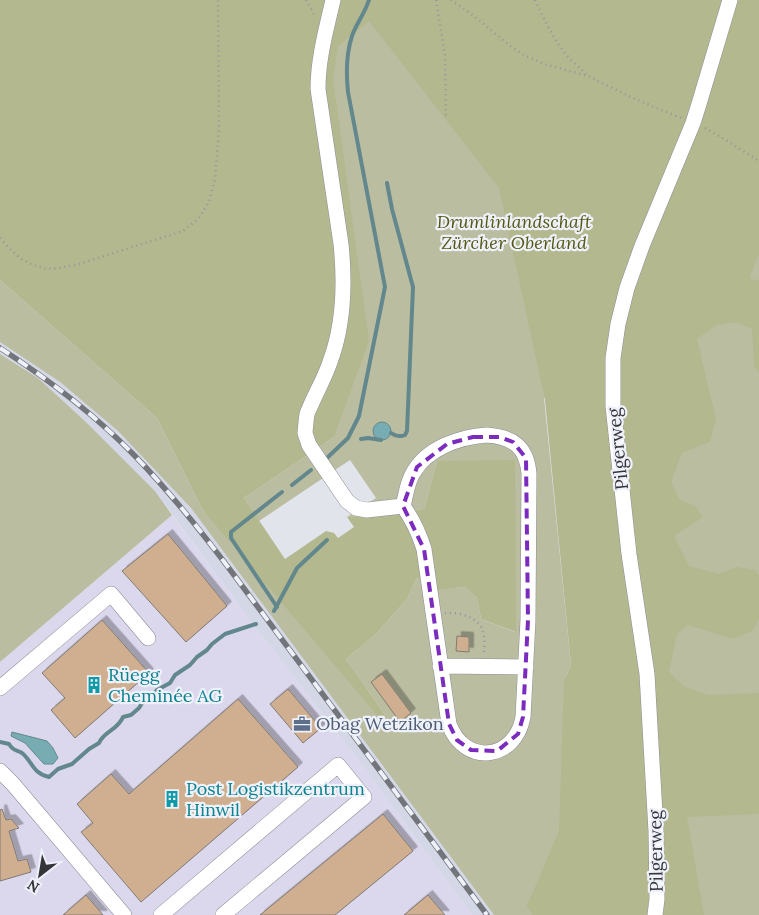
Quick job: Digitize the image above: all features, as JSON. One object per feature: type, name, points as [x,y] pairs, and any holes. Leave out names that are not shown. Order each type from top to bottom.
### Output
[{"type":"street","points":[[333,0],[321,53],[318,89],[341,244],[343,290],[335,346],[329,366],[307,414],[305,433],[309,445],[318,460],[344,498],[352,506],[367,510],[403,506]]},
{"type":"street","name":"Pilgerweg","points":[[656,915],[656,831],[647,674],[629,554],[613,406],[612,364],[618,324],[627,288],[642,246],[693,123],[730,0]]},
{"type":"street","points":[[493,436],[507,438],[523,451],[529,474],[529,589],[523,717],[518,734],[512,742],[498,751],[480,753],[471,750],[457,740],[452,732],[447,715],[422,541],[414,522],[403,506],[409,483],[417,466],[427,456],[447,444],[473,437],[493,436]]},
{"type":"street","points":[[0,688],[111,594],[148,638]]},
{"type":"street","points":[[440,666],[526,667]]},
{"type":"street","points":[[161,915],[338,765],[364,796],[224,915]]},
{"type":"street","points":[[0,771],[124,915]]},
{"type":"path","points":[[0,238],[20,258],[43,268],[53,269],[76,265],[183,231],[199,218],[209,202],[215,179],[219,129],[218,0]]},
{"type":"path","points":[[436,0],[445,55],[446,118]]},
{"type":"path","points":[[452,0],[522,54],[544,64],[588,76],[635,99],[693,123],[724,139],[759,161]]},
{"type":"path","points":[[535,0],[560,47],[588,76]]},
{"type":"path","points":[[433,614],[457,613],[469,616],[477,622],[483,630],[484,636],[484,667]]},
{"type":"highlighted area","points":[[473,437],[500,437],[513,442],[526,458],[528,620],[523,717],[518,734],[497,751],[471,750],[457,740],[449,724],[424,549],[403,506],[417,467],[447,444]]},
{"type":"shaded area","points":[[0,342],[60,382],[118,431],[191,508],[494,915],[472,915],[348,746],[259,632],[155,491],[86,422],[38,378],[0,354]]},
{"type":"shaded area","points":[[172,515],[259,632],[348,746],[472,915],[0,915],[0,662]]},
{"type":"green space","points":[[0,0],[759,0],[759,254],[749,279],[759,280],[759,373],[754,366],[752,329],[737,322],[717,325],[697,339],[716,419],[710,442],[682,453],[671,482],[679,499],[695,506],[703,517],[674,536],[689,566],[719,574],[737,567],[755,570],[759,576],[759,619],[752,631],[733,639],[688,625],[677,634],[669,672],[685,687],[708,695],[759,693],[759,814],[687,817],[704,915],[533,915],[527,907],[523,915],[559,831],[564,680],[571,665],[545,400],[499,188],[369,21],[338,46],[333,79],[369,341],[334,437],[244,498],[285,559],[326,531],[334,533],[338,538],[354,527],[347,517],[424,509],[437,461],[515,460],[516,632],[481,619],[477,598],[465,587],[436,590],[417,578],[407,599],[376,634],[346,659],[390,722],[388,728],[202,509],[157,418],[0,280]]},
{"type":"green space","name":"Drumlinlandschaft Zürcher Oberland","points":[[338,0],[759,0],[759,915],[494,915],[191,508],[118,431],[60,382],[0,342],[0,280],[157,418],[202,509],[343,659],[390,723],[346,659],[376,634],[407,599],[417,578],[436,589],[465,587],[477,598],[481,619],[515,632],[437,461],[424,509],[347,517],[376,498],[350,460],[259,521],[244,498],[334,437],[331,95]],"holes":[[[549,396],[576,664],[564,680],[571,665],[544,398]]]},
{"type":"green space","points":[[0,354],[38,378],[86,422],[155,491],[172,515],[0,662]]},
{"type":"water","points":[[382,422],[388,425],[391,431],[388,437],[382,440],[376,437],[373,431],[376,425]]},
{"type":"water","points":[[12,732],[47,741],[58,758],[53,764],[44,764],[25,743],[11,736]]},
{"type":"building","points":[[168,534],[227,606],[186,642],[122,571]]},
{"type":"building","name":"Rüegg Cheminée AG","points":[[102,620],[149,673],[75,738],[51,710],[65,698],[42,673]]},
{"type":"building","points":[[457,636],[469,637],[469,652],[456,651]]},
{"type":"building","points":[[382,674],[411,713],[400,722],[371,682]]},
{"type":"building","points":[[288,689],[321,728],[303,743],[270,704]]},
{"type":"building","name":"Post Logistikzentrum Hinwil","points":[[238,699],[298,767],[141,902],[81,832],[93,823],[77,804],[111,774],[129,794]]},
{"type":"building","points":[[2,809],[6,820],[11,819],[19,828],[9,831],[18,861],[27,859],[31,872],[0,881],[0,810]]},
{"type":"building","points":[[383,814],[413,851],[335,915],[260,915]]},
{"type":"building","points":[[86,895],[103,915],[63,915]]},
{"type":"building","points":[[428,895],[445,915],[404,915]]},
{"type":"waterway","points":[[328,457],[348,438],[359,416],[385,287],[348,92],[347,78],[350,43],[369,0]]},
{"type":"waterway","points":[[387,183],[413,287],[407,431],[402,436],[391,433]]},
{"type":"waterway","points":[[361,439],[381,440]]},
{"type":"waterway","points":[[292,485],[311,470]]},
{"type":"waterway","points":[[277,607],[231,538],[231,532],[282,492]]},
{"type":"waterway","points":[[274,611],[297,568],[327,540]]},
{"type":"waterway","points":[[0,742],[9,744],[22,753],[39,773],[49,777],[58,769],[72,764],[99,743],[104,736],[118,725],[123,717],[131,715],[144,700],[152,697],[157,690],[170,683],[175,675],[190,665],[225,634],[256,624]]},
{"type":"railway","points":[[0,348],[36,372],[87,411],[134,455],[175,500],[225,563],[487,915]]},
{"type":"place","name":"Rüegg Cheminée AG","points":[[94,685]]},
{"type":"place","name":"Obag Wetzikon","points":[[302,724]]},
{"type":"place","name":"Post Logistikzentrum Hinwil","points":[[172,799]]}]
